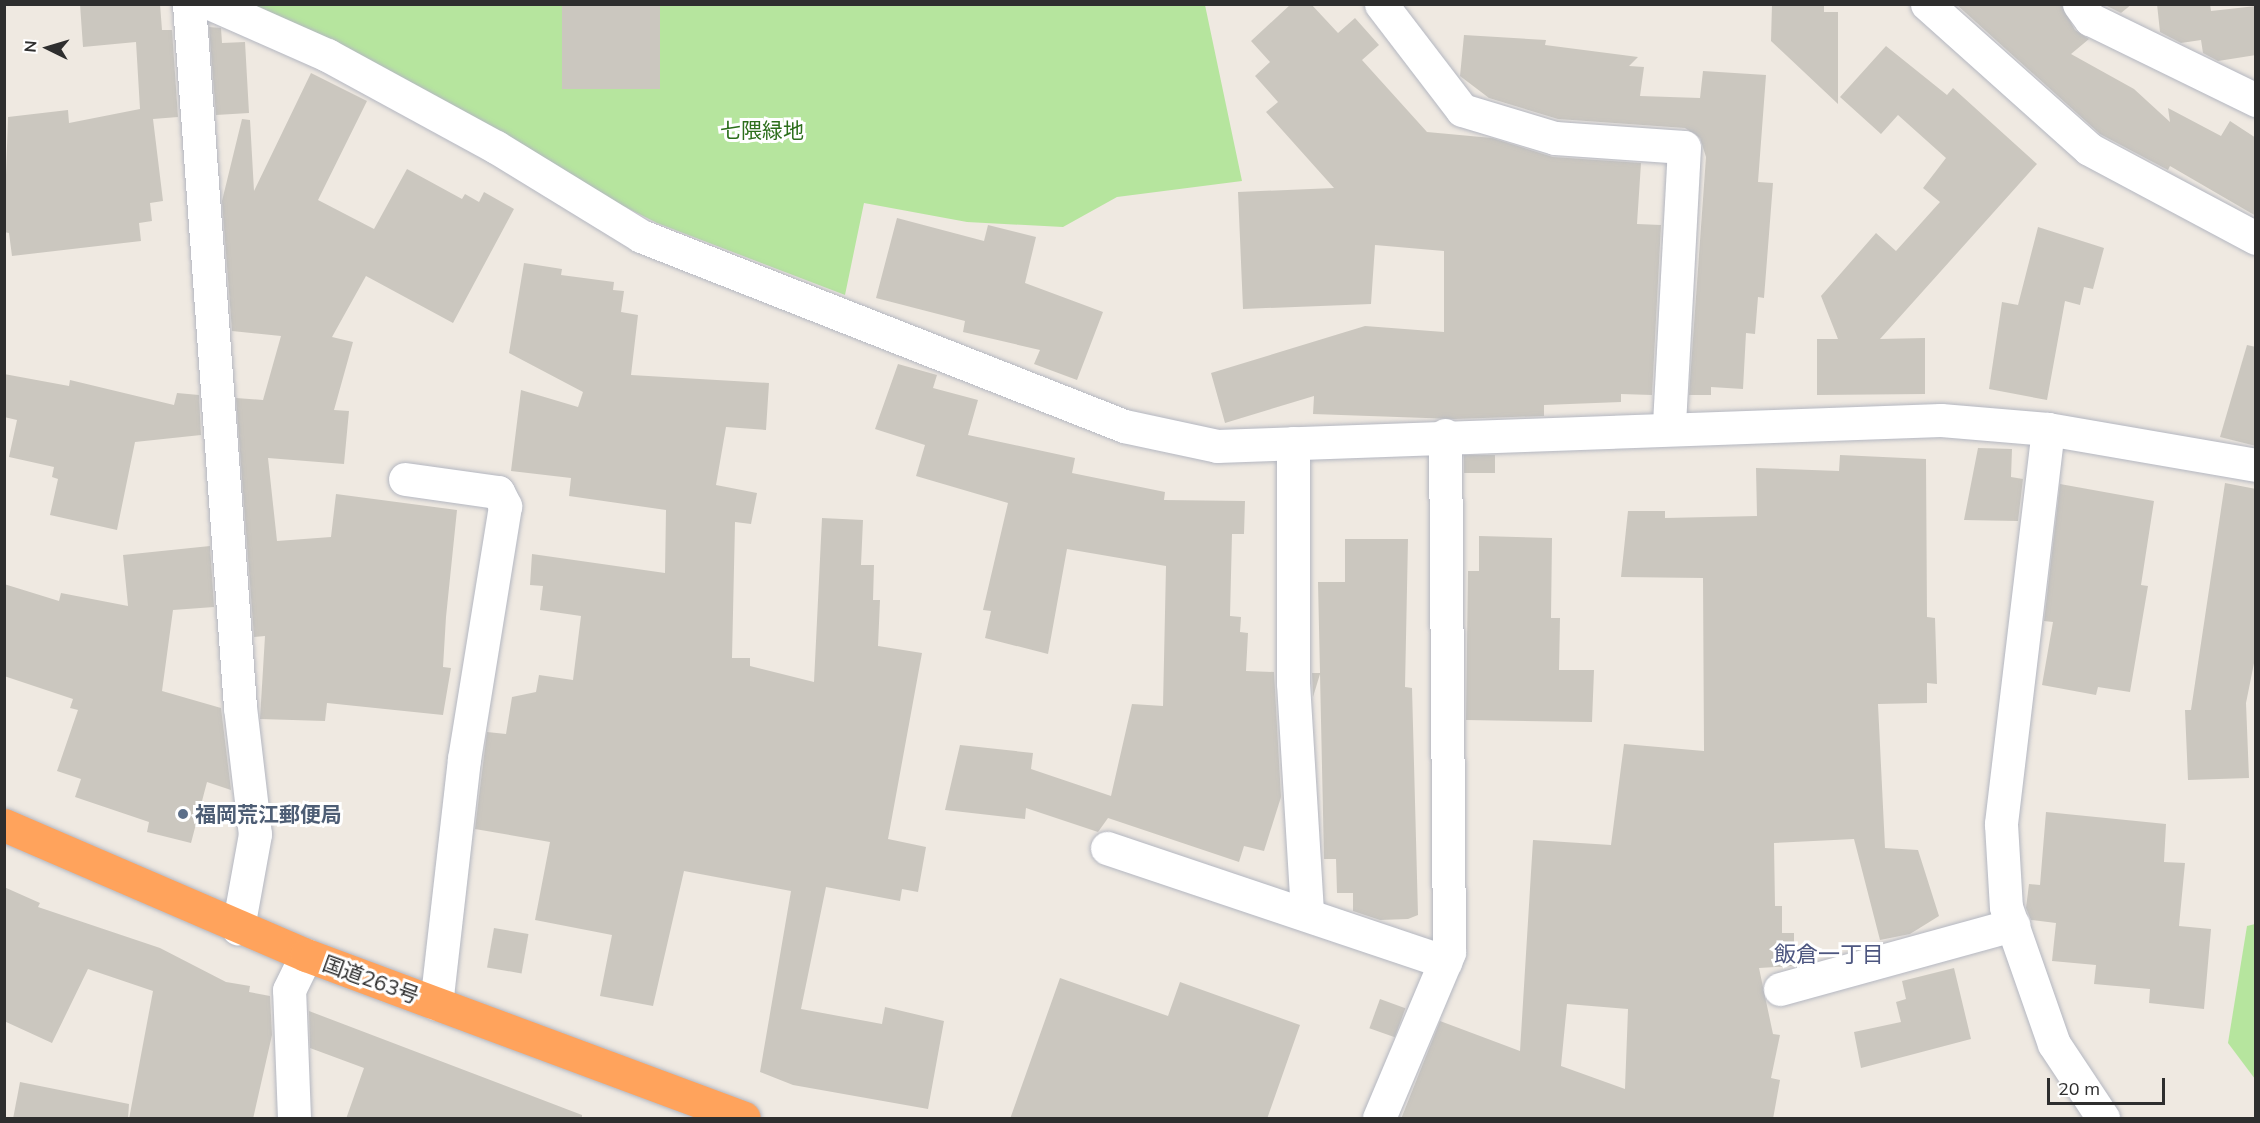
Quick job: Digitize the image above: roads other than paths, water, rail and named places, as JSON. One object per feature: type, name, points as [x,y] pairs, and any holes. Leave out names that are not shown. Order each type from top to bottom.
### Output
[{"type":"highway","name":"国道263号","points":[[4,825],[238,928],[744,1119]]},
{"type":"street","points":[[189,4],[240,706],[255,834],[238,928]]},
{"type":"street","points":[[212,4],[327,55],[496,147],[641,236],[1124,426],[1217,446],[1669,426],[1941,420],[2048,429],[2256,465]]},
{"type":"street","points":[[1381,4],[1462,110],[1556,138],[1684,147],[1669,426]]},
{"type":"street","points":[[1927,4],[2089,149],[2256,238]]},
{"type":"street","points":[[2079,4],[2090,19],[2256,100]]},
{"type":"street","points":[[2048,429],[2001,824],[2006,907],[2054,1044],[2103,1119]]},
{"type":"street","points":[[1379,1119],[1445,962],[1449,940],[1445,435]]},
{"type":"street","points":[[1293,443],[1293,683],[1306,915]]},
{"type":"street","points":[[405,479],[498,492],[505,506],[464,759],[436,1004]]},
{"type":"street","points":[[1107,848],[1445,962]]},
{"type":"street","points":[[1780,989],[2013,926]]},
{"type":"street","points":[[294,1119],[289,990],[306,955]]},
{"type":"place","name":"福岡荒江郵便局","points":[[183,814]]},
{"type":"district","name":"飯倉一丁目","points":[[1829,955]]},
{"type":"park label","name":"七隈緑地","points":[[762,130]]}]
